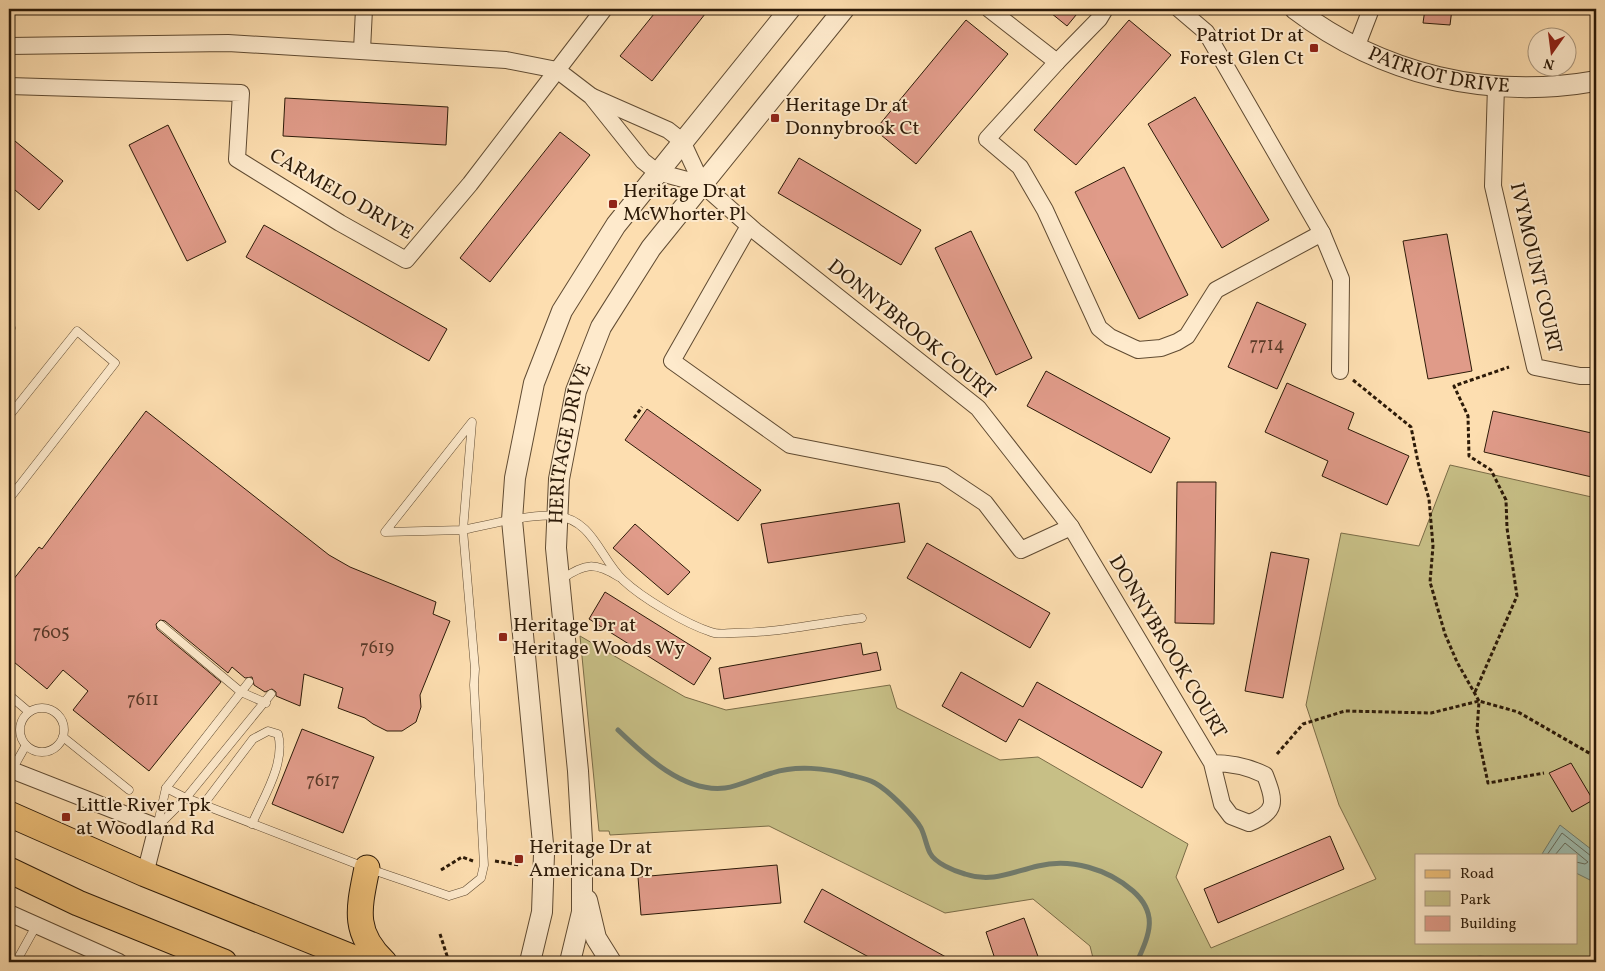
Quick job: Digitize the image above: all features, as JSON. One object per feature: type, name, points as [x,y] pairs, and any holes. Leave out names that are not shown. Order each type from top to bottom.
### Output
[{"type":"main road","points":[[9,814],[145,874],[364,962]]},
{"type":"main road","points":[[367,868],[359,920],[364,938],[384,962]]},
{"type":"main road","points":[[9,870],[78,903],[214,960]]},
{"type":"street","points":[[362,50],[364,9]]},
{"type":"street","name":"CARMELO DRIVE","points":[[9,86],[241,93],[237,159],[340,223],[406,260],[470,184],[604,9]]},
{"type":"street","points":[[530,962],[542,912],[544,854],[512,520],[515,478],[534,383],[562,311],[616,225],[790,9]]},
{"type":"street","name":"HERITAGE DRIVE","points":[[570,962],[582,912],[582,877],[578,771],[556,548],[556,516],[559,479],[576,391],[601,327],[651,248],[844,9]]},
{"type":"street","points":[[989,9],[1057,62]]},
{"type":"street","points":[[1105,9],[1099,19],[987,139],[1020,167],[1045,210],[1100,328],[1110,337],[1138,350],[1160,348],[1177,342],[1187,336],[1216,290],[1322,233]]},
{"type":"street","points":[[1178,9],[1206,32],[1322,233],[1341,279],[1346,375]]},
{"type":"street","name":"PATRIOT DRIVE","points":[[1295,9],[1319,27],[1356,48],[1387,62],[1461,83],[1539,88],[1596,81]]},
{"type":"street","points":[[1356,48],[1371,9]]},
{"type":"street","points":[[9,46],[228,43],[506,60],[557,70],[591,96],[668,130],[682,141],[702,184]]},
{"type":"street","name":"IVYMOUNT COURT","points":[[1496,86],[1493,186],[1535,367],[1580,376],[1596,376]]},
{"type":"street","points":[[591,96],[642,161],[657,172],[702,184]]},
{"type":"street","name":"DONNYBROOK COURT","points":[[702,184],[749,226],[978,408],[1071,527],[1212,763]]},
{"type":"street","points":[[749,226],[672,360],[790,445],[943,475],[985,504],[1021,550],[1071,527]]},
{"type":"street","points":[[10,769],[157,827],[145,874]]},
{"type":"street","points":[[582,877],[596,938],[611,962]]},
{"type":"street","points":[[9,913],[119,962]]},
{"type":"lane","points":[[9,416],[77,331],[115,363],[9,498]]},
{"type":"lane","points":[[166,788],[203,805],[367,868],[449,896],[465,891],[481,878],[484,865],[474,685],[475,669],[463,530],[472,422],[386,532],[463,530],[512,520],[556,516],[574,521],[584,528],[622,579]]},
{"type":"lane","points":[[559,581],[575,570],[592,565],[604,567],[668,611],[712,633],[749,633],[862,618]]},
{"type":"lane","points":[[160,626],[241,692],[266,703]]},
{"type":"lane","points":[[157,827],[166,788],[249,682]]},
{"type":"lane","points":[[157,827],[186,798],[266,703],[271,694]]},
{"type":"lane","points":[[9,695],[29,712]]},
{"type":"lane","points":[[42,708],[56,712],[64,724],[63,737],[59,744],[46,751],[32,749],[26,745],[22,738],[21,724],[29,712],[42,708]]},
{"type":"lane","points":[[203,805],[253,739],[268,731],[278,734],[281,746],[278,760],[252,824]]},
{"type":"lane","points":[[63,737],[129,790]]},
{"type":"lane","points":[[10,769],[26,745]]},
{"type":"lane","points":[[16,962],[36,926]]},
{"type":"path","points":[[1475,692],[1517,596],[1508,536],[1506,500],[1491,470],[1469,456],[1468,416],[1454,386],[1509,367]]},
{"type":"path","points":[[1346,375],[1411,427],[1418,462],[1429,499],[1434,546],[1430,582],[1445,634],[1480,700],[1477,731],[1488,783],[1544,772]]},
{"type":"path","points":[[634,418],[642,407]]},
{"type":"path","points":[[1277,754],[1303,724],[1345,711],[1431,713],[1480,700],[1518,712],[1596,757]]},
{"type":"path","points":[[440,934],[449,962]]},
{"type":"green space","points":[[1450,465],[1596,498],[1596,962],[1094,962],[1090,946],[1033,899],[945,913],[769,826],[610,835],[609,831],[599,831],[580,636],[685,697],[726,710],[890,685],[897,708],[1000,760],[1038,757],[1188,844],[1176,877],[1211,948],[1376,879],[1339,805],[1306,705],[1341,533],[1419,546]]},
{"type":"water","points":[[1560,825],[1596,853],[1596,883],[1578,874],[1578,854],[1542,854]]},
{"type":"building","points":[[658,9],[709,9],[652,81],[620,56]]},
{"type":"building","points":[[1046,9],[1081,9],[1067,26]]},
{"type":"building","points":[[1425,9],[1452,9],[1450,25],[1423,23]]},
{"type":"building","points":[[966,20],[1008,54],[916,164],[875,130]]},
{"type":"building","points":[[1129,20],[1171,55],[1076,165],[1034,130]]},
{"type":"building","points":[[1195,97],[1269,220],[1222,248],[1148,124]]},
{"type":"building","points":[[285,98],[448,107],[446,145],[283,136]]},
{"type":"building","points":[[168,125],[226,242],[187,261],[129,145]]},
{"type":"building","points":[[560,132],[590,155],[490,282],[460,258]]},
{"type":"building","points":[[9,136],[63,181],[39,210],[9,185]]},
{"type":"building","points":[[799,158],[921,230],[901,265],[778,193]]},
{"type":"building","points":[[1124,167],[1188,295],[1139,319],[1075,192]]},
{"type":"building","points":[[264,225],[447,329],[429,361],[246,257]]},
{"type":"building","points":[[971,231],[1032,358],[996,375],[935,248]]},
{"type":"building","points":[[1447,234],[1472,371],[1428,379],[1403,241]]},
{"type":"building","points":[[1257,302],[1306,324],[1277,389],[1228,367]]},
{"type":"building","points":[[1046,371],[1170,438],[1151,473],[1027,406]]},
{"type":"building","points":[[1287,383],[1354,413],[1348,429],[1409,456],[1387,505],[1322,476],[1328,461],[1265,432]]},
{"type":"building","points":[[647,409],[761,490],[738,521],[625,440]]},
{"type":"building","points":[[146,411],[329,555],[350,567],[436,602],[433,614],[450,621],[420,695],[421,707],[416,722],[402,731],[387,731],[365,718],[338,708],[343,688],[304,674],[300,706],[276,696],[276,692],[272,689],[265,692],[254,685],[252,677],[245,678],[232,667],[228,673],[165,621],[160,620],[156,624],[157,629],[221,682],[149,771],[73,710],[88,691],[63,670],[47,689],[9,658],[9,585],[39,547],[42,549]]},
{"type":"building","points":[[1493,411],[1596,434],[1596,478],[1484,452]]},
{"type":"building","points":[[1177,482],[1216,482],[1214,624],[1175,623]]},
{"type":"building","points":[[899,503],[905,542],[768,563],[761,524]]},
{"type":"building","points":[[635,524],[690,572],[668,595],[613,548]]},
{"type":"building","points":[[927,543],[1050,613],[1030,648],[907,578]]},
{"type":"building","points":[[1271,552],[1309,559],[1283,698],[1245,691]]},
{"type":"building","points":[[605,592],[711,658],[694,685],[589,619]]},
{"type":"building","points":[[861,643],[863,655],[877,652],[881,670],[724,699],[719,668]]},
{"type":"building","points":[[961,672],[1023,707],[1037,682],[1162,752],[1142,788],[1019,719],[1006,742],[942,706]]},
{"type":"building","points":[[302,729],[374,757],[343,833],[272,804]]},
{"type":"building","points":[[1571,763],[1593,800],[1572,812],[1549,773]]},
{"type":"building","points":[[1330,836],[1344,869],[1218,923],[1204,889]]},
{"type":"building","points":[[777,865],[781,903],[641,915],[638,877]]},
{"type":"building","points":[[822,889],[955,962],[878,962],[804,922]]},
{"type":"building","points":[[1024,918],[1040,962],[996,962],[986,932]]},
{"type":"waterway","points":[[618,730],[640,751],[666,771],[695,785],[710,788],[731,787],[766,775],[801,768],[831,771],[869,780],[887,791],[913,817],[921,828],[932,857],[945,866],[965,874],[993,877],[1038,866],[1063,863],[1101,871],[1133,891],[1146,908],[1149,916],[1148,934],[1137,962]]},
{"type":"waterway","points":[[1467,962],[1482,958],[1497,962]]},
{"type":"place","name":"Patriot Dr at Forest Glen Ct","points":[[1314,48]]},
{"type":"place","name":"Heritage Dr at Donnybrook Ct","points":[[775,118]]},
{"type":"place","name":"Heritage Dr at McWhorter Pl","points":[[613,204]]},
{"type":"place","name":"Heritage Dr at Heritage Woods Wy","points":[[503,637]]},
{"type":"place","name":"Little River Tpk at Woodland Rd","points":[[66,817]]},
{"type":"place","name":"Heritage Dr at Americana Dr","points":[[519,859]]}]
